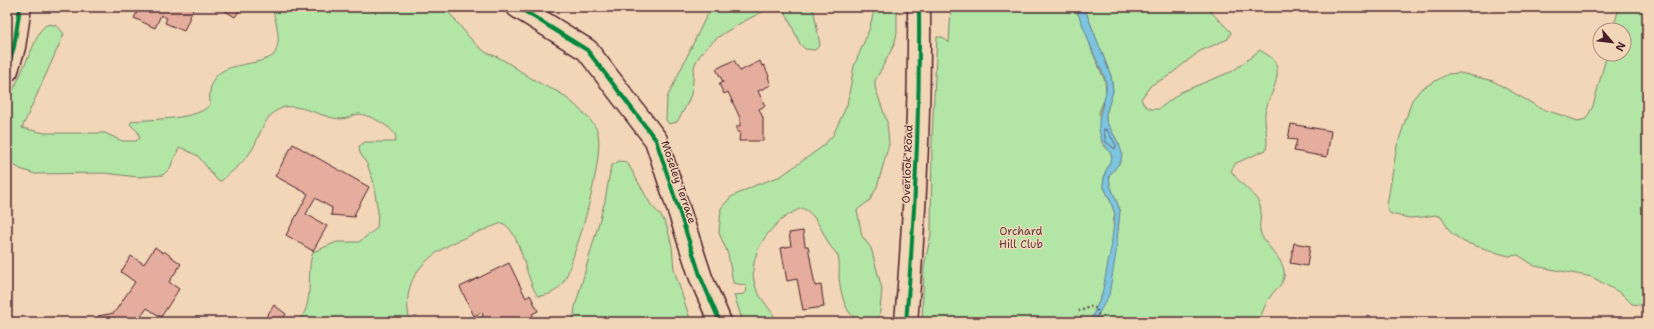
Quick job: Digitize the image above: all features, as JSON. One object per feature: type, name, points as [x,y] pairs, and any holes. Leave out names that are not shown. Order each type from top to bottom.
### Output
[{"type":"street","points":[[7,70],[14,47],[20,7]]},
{"type":"street","name":"Moseley Terrace","points":[[518,7],[587,50],[656,140],[701,278],[720,322]]},
{"type":"street","name":"Overlook Road","points":[[906,322],[913,233],[918,132],[919,7]]},
{"type":"path","points":[[1079,311],[1092,307],[1096,308],[1101,322]]},
{"type":"green space","points":[[272,7],[443,7],[473,41],[484,51],[509,63],[535,81],[561,93],[582,111],[597,130],[599,140],[596,171],[580,238],[568,273],[560,286],[555,291],[547,295],[538,296],[530,279],[514,235],[508,227],[502,223],[466,237],[448,246],[433,256],[420,268],[411,282],[408,300],[410,322],[297,322],[303,315],[306,307],[313,252],[337,242],[359,242],[377,228],[378,212],[373,180],[367,164],[360,153],[359,146],[365,142],[395,142],[396,137],[389,128],[383,124],[363,115],[358,114],[341,119],[295,107],[282,108],[270,116],[265,122],[253,148],[246,158],[221,181],[217,180],[198,156],[182,148],[179,148],[170,168],[163,175],[138,177],[104,173],[35,174],[20,169],[7,160],[7,104],[40,31],[46,25],[57,26],[64,34],[22,128],[45,133],[105,133],[122,141],[136,141],[140,138],[138,132],[130,124],[132,121],[174,118],[197,113],[205,109],[210,104],[210,89],[214,79],[221,72],[229,68],[273,56],[278,45],[278,32]]},
{"type":"green space","points":[[712,7],[773,7],[740,23],[718,37],[701,54],[695,64],[692,90],[688,101],[677,122],[669,124],[666,120],[667,98]]},
{"type":"green space","points":[[774,7],[813,7],[820,45],[815,50],[805,49],[800,44],[784,9]]},
{"type":"green space","points":[[875,7],[897,7],[897,33],[894,45],[875,81],[875,87],[887,122],[889,144],[877,187],[870,200],[857,210],[862,236],[871,248],[882,289],[879,321],[861,321],[849,312],[840,287],[838,256],[830,246],[815,218],[807,210],[802,208],[791,213],[771,230],[763,240],[757,252],[754,264],[753,276],[756,288],[778,322],[743,322],[734,295],[744,294],[747,291],[745,285],[733,283],[728,254],[719,233],[721,208],[731,197],[756,185],[781,176],[822,147],[833,135],[847,105],[854,66],[869,30]]},
{"type":"green space","name":"Orchard Hill Club","points":[[951,7],[1075,7],[1105,81],[1106,95],[1099,112],[1102,144],[1110,151],[1112,158],[1105,173],[1103,185],[1115,214],[1113,224],[1118,231],[1120,210],[1110,185],[1109,176],[1121,161],[1119,144],[1106,121],[1106,114],[1113,91],[1111,76],[1084,7],[1206,7],[1231,32],[1228,39],[1200,51],[1167,77],[1151,85],[1141,99],[1144,105],[1151,109],[1159,109],[1181,92],[1233,71],[1260,50],[1273,59],[1276,65],[1277,78],[1265,113],[1267,141],[1266,150],[1236,163],[1231,171],[1257,199],[1261,211],[1261,234],[1279,260],[1284,271],[1282,282],[1268,300],[1259,322],[922,322],[924,267],[931,234],[932,137],[937,37],[943,37],[949,43]]},
{"type":"green space","points":[[1619,7],[1647,7],[1647,306],[1632,304],[1622,294],[1592,277],[1535,266],[1518,255],[1509,256],[1464,242],[1451,233],[1441,217],[1435,215],[1409,218],[1391,214],[1388,211],[1387,205],[1397,146],[1412,100],[1421,89],[1448,74],[1460,73],[1493,81],[1540,108],[1578,121],[1586,119],[1593,106],[1605,62],[1632,62],[1632,22],[1615,22]]},
{"type":"green space","points":[[619,161],[627,162],[651,205],[662,217],[667,227],[672,246],[674,270],[691,322],[573,322],[575,307],[605,201],[611,166]]},
{"type":"water","points":[[1075,7],[1084,7],[1111,76],[1113,91],[1106,114],[1106,121],[1119,144],[1122,153],[1121,161],[1109,176],[1110,185],[1120,210],[1116,253],[1109,295],[1094,322],[1090,322],[1102,294],[1111,248],[1115,214],[1103,185],[1105,173],[1112,157],[1101,137],[1099,127],[1106,83]]},
{"type":"building","points":[[136,7],[194,7],[184,31],[165,23],[167,18],[161,15],[155,28],[134,18],[139,8]]},
{"type":"building","points":[[219,7],[242,7],[235,17]]},
{"type":"building","points":[[734,60],[740,71],[760,61],[762,66],[764,65],[769,76],[771,85],[758,91],[765,106],[759,109],[763,118],[763,141],[739,141],[740,132],[737,132],[737,126],[740,126],[740,118],[728,92],[724,94],[719,84],[723,82],[716,69]]},
{"type":"building","points":[[1291,124],[1331,131],[1327,157],[1294,151],[1297,140],[1288,139]]},
{"type":"building","points":[[293,144],[369,187],[354,215],[356,216],[355,217],[331,215],[332,208],[315,198],[306,214],[327,226],[313,251],[286,235],[308,194],[275,176]]},
{"type":"building","points":[[803,231],[805,246],[808,246],[815,286],[821,285],[824,307],[803,310],[797,279],[787,281],[781,248],[791,246],[789,233]]},
{"type":"building","points":[[1294,243],[1310,246],[1307,266],[1290,263]]},
{"type":"building","points":[[155,247],[163,253],[164,251],[181,264],[169,282],[179,289],[161,317],[147,308],[137,322],[101,322],[98,316],[114,313],[135,282],[121,272],[131,256],[144,264]]},
{"type":"building","points":[[509,263],[526,298],[530,295],[538,311],[532,314],[536,322],[498,322],[495,317],[492,322],[481,320],[483,315],[482,312],[474,316],[460,287]]},
{"type":"building","points":[[274,305],[286,314],[280,322],[273,322],[266,317]]},
{"type":"cycle path","points":[[7,70],[14,47],[20,7]]},
{"type":"cycle path","points":[[518,7],[587,50],[656,140],[701,278],[720,322]]},
{"type":"cycle path","points":[[906,322],[916,164],[919,86],[919,7]]}]
